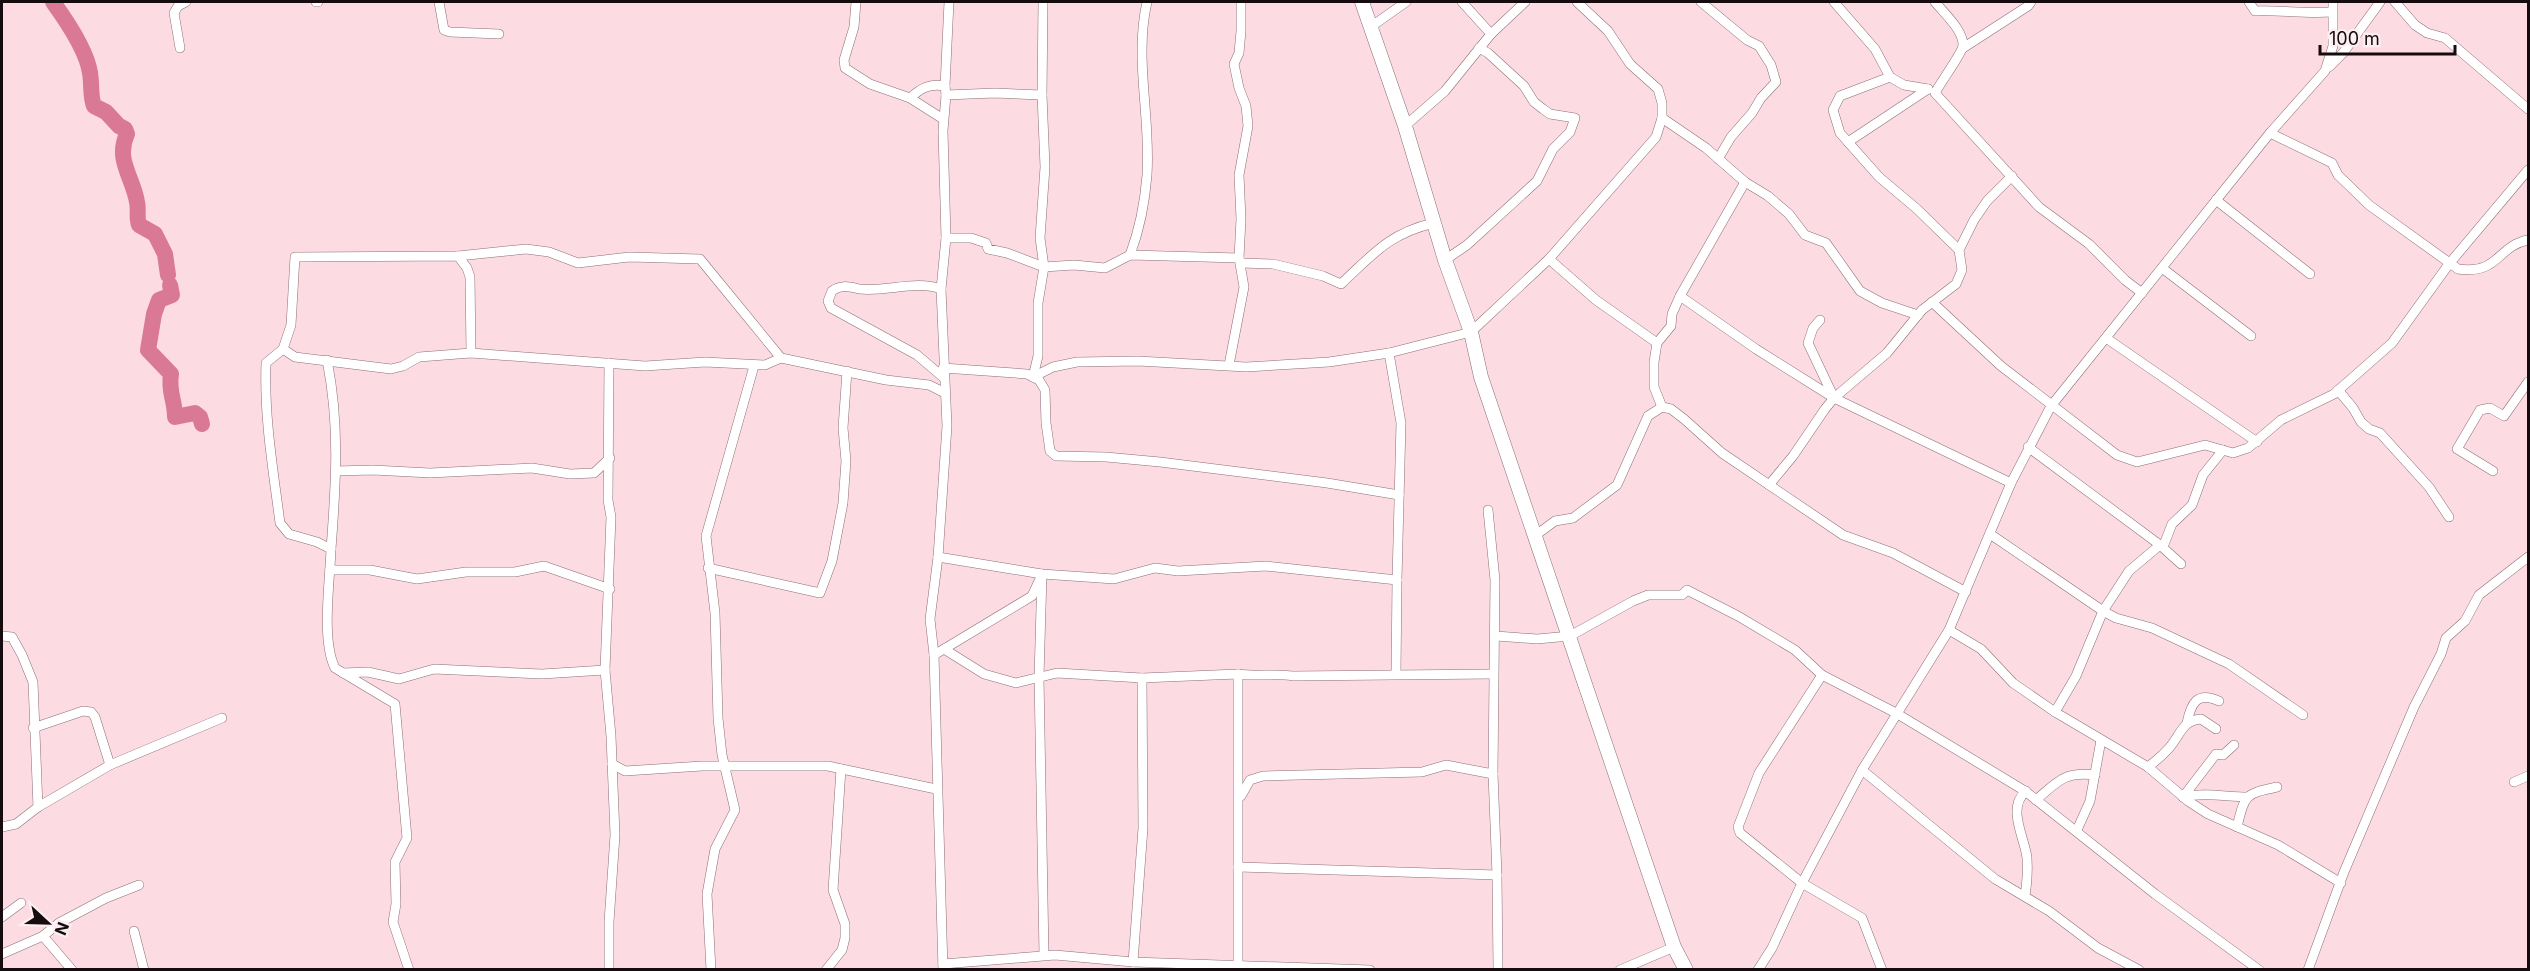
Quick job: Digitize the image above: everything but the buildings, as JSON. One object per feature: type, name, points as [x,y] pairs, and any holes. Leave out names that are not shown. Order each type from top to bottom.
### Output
[{"type":"street","points":[[180,48],[173,22],[174,13],[178,6],[186,2]]},
{"type":"street","points":[[439,2],[444,30],[499,34]]},
{"type":"street","points":[[856,2],[854,27],[844,60],[845,68],[870,84],[910,98],[943,119]]},
{"type":"street","points":[[949,2],[943,119],[946,238],[941,289],[947,426],[938,557],[930,619],[934,655],[936,789],[943,967],[1044,956],[1133,962],[1370,969]]},
{"type":"street","points":[[1034,377],[1038,356],[1038,303],[1044,267],[1040,238],[1045,167],[1042,95],[1043,2]]},
{"type":"street","points":[[1130,255],[1137,237],[1147,176],[1141,46],[1142,24],[1147,2]]},
{"type":"street","points":[[1229,365],[1244,287],[1240,261],[1239,175],[1248,126],[1234,64],[1239,53],[1241,2]]},
{"type":"street","points":[[1362,2],[1405,126],[1445,260],[1471,332],[1480,376],[1536,535],[1674,947],[1686,969]]},
{"type":"street","points":[[1372,26],[1406,2]]},
{"type":"street","points":[[1462,2],[1491,34]]},
{"type":"street","points":[[1405,126],[1446,91],[1491,34],[1525,2]]},
{"type":"street","points":[[1034,377],[1053,367],[1077,362],[1138,361],[1246,367],[1329,362],[1389,353],[1471,332],[1549,259],[1656,137],[1662,118],[1662,104],[1658,89],[1630,64],[1608,31],[1577,2]]},
{"type":"street","points":[[1701,2],[1747,40],[1759,46],[1771,65],[1776,82],[1731,137],[1718,159]]},
{"type":"street","points":[[1833,2],[1875,49],[1890,77],[1904,85],[1931,91],[2039,207],[2089,244],[2125,280],[2142,293]]},
{"type":"street","points":[[1935,2],[1960,33],[1963,48]]},
{"type":"street","points":[[1848,142],[1931,91],[1963,48],[2014,16],[2031,2]]},
{"type":"street","points":[[2249,2],[2255,11],[2283,10],[2313,14],[2332,12]]},
{"type":"street","points":[[2325,70],[2334,46],[2333,2]]},
{"type":"street","points":[[1758,969],[1772,948],[1802,883],[1862,770],[1949,630],[2011,483],[2051,406],[2270,134],[2325,70],[2343,53],[2380,2]]},
{"type":"street","points":[[2395,2],[2415,25],[2427,33],[2445,38],[2529,109]]},
{"type":"street","points":[[1445,260],[1467,245],[1537,181],[1553,149],[1570,132],[1575,118],[1550,114],[1543,109],[1534,102],[1524,86],[1488,53],[1479,48]]},
{"type":"street","points":[[1890,77],[1840,96],[1833,110],[1840,133],[1879,177],[1917,209],[1959,250]]},
{"type":"street","points":[[910,98],[920,89],[935,84],[945,90],[1042,95]]},
{"type":"street","points":[[1662,118],[1686,133],[1744,182],[1768,196],[1789,213],[1805,235],[1826,243],[1860,291],[1882,303],[1918,315]]},
{"type":"street","points":[[2270,134],[2332,163],[2338,175],[2369,205],[2419,239],[2458,270],[2474,272],[2487,268],[2520,242],[2529,240]]},
{"type":"street","points":[[1932,302],[2001,366],[2118,455],[2138,462],[2205,445],[2233,453],[2257,442],[2281,420],[2310,408],[2338,390],[2392,343],[2449,264],[2529,170]]},
{"type":"street","points":[[1769,485],[1793,456],[1834,398],[1887,353],[1918,315],[1956,284],[1962,270],[1959,250],[1974,220],[1987,201],[2012,176]]},
{"type":"street","points":[[1662,407],[1654,387],[1657,343],[1671,326],[1672,314],[1680,296],[1744,182]]},
{"type":"street","points":[[2217,200],[2310,274]]},
{"type":"street","points":[[946,238],[971,238],[986,243],[987,249],[1007,253],[1044,267],[1074,265],[1105,268],[1130,255],[1240,261],[1282,266],[1323,276],[1341,284],[1391,238],[1410,229],[1434,223]]},
{"type":"street","points":[[331,549],[317,542],[289,534],[280,523],[266,423],[266,363],[283,349],[291,324],[295,257],[458,256],[526,249],[549,252],[578,263],[629,257],[700,259],[781,358]]},
{"type":"street","points":[[458,256],[467,268],[470,277],[471,353]]},
{"type":"street","points":[[1549,259],[1596,300],[1657,343]]},
{"type":"street","points":[[2162,268],[2250,336]]},
{"type":"street","points":[[941,289],[927,285],[876,291],[843,286],[832,291],[828,301],[831,308],[918,355],[944,378]]},
{"type":"street","points":[[1680,296],[1756,349],[1834,398],[2011,483]]},
{"type":"street","points":[[1820,320],[1813,328],[1808,343],[1834,398]]},
{"type":"street","points":[[2106,338],[2257,442]]},
{"type":"street","points":[[283,349],[295,357],[391,369],[403,366],[418,357],[471,353],[645,366],[705,362],[754,366],[765,365],[781,358],[886,380],[929,385],[945,393]]},
{"type":"street","points":[[1389,353],[1401,423],[1396,674]]},
{"type":"street","points":[[327,360],[334,395],[336,471],[328,626],[331,654],[335,668],[341,673],[395,704],[407,838],[395,862],[396,904],[393,922],[410,969]]},
{"type":"street","points":[[609,363],[608,485],[611,516],[610,589],[605,670],[615,835],[609,922],[609,969]]},
{"type":"street","points":[[711,969],[707,894],[715,849],[735,810],[722,755],[718,718],[715,613],[706,536],[754,366]]},
{"type":"street","points":[[943,368],[1027,374],[1034,377],[1045,390],[1048,440],[1050,451],[1056,456],[1106,457],[1160,462],[1327,483],[1399,495]]},
{"type":"street","points":[[708,568],[820,593],[832,561],[843,503],[846,461],[843,428],[847,371]]},
{"type":"street","points":[[2493,471],[2457,449],[2480,410],[2490,408],[2504,416],[2529,382]]},
{"type":"street","points":[[2338,390],[2361,422],[2368,429],[2380,433],[2429,486],[2449,517]]},
{"type":"street","points":[[1536,535],[1556,521],[1573,518],[1617,485],[1648,416],[1662,407],[1671,409],[1722,453],[1843,536],[1893,553],[1966,592]]},
{"type":"street","points":[[2028,447],[2161,546],[2181,564]]},
{"type":"street","points":[[2055,712],[2076,676],[2103,611],[2129,571],[2161,546],[2172,524],[2192,505],[2202,475],[2223,450]]},
{"type":"street","points":[[336,471],[430,473],[532,468],[570,474],[594,473],[610,458]]},
{"type":"street","points":[[594,473],[608,485]]},
{"type":"street","points":[[1488,510],[1495,580],[1493,774],[1498,969]]},
{"type":"street","points":[[1990,534],[2103,611],[2116,618],[2152,628],[2229,664],[2303,715]]},
{"type":"street","points":[[938,557],[1042,574],[1114,579],[1155,568],[1178,571],[1266,566],[1397,580]]},
{"type":"street","points":[[2308,969],[2340,883],[2446,638],[2466,621],[2479,595],[2529,557]]},
{"type":"street","points":[[330,570],[370,570],[417,579],[466,572],[515,572],[544,566],[610,589]]},
{"type":"street","points":[[934,655],[1032,596],[1042,574]]},
{"type":"street","points":[[1042,574],[1039,677],[1044,956]]},
{"type":"street","points":[[1496,636],[1537,639],[1570,636],[1648,595],[1682,595],[1687,590],[1738,616],[1795,650],[1822,675],[1896,713],[2026,791],[2155,894],[2259,969]]},
{"type":"street","points":[[1949,630],[1981,649],[2005,676],[2055,712],[2148,767],[2183,797],[2208,814],[2278,844],[2340,883]]},
{"type":"street","points":[[2,636],[12,637],[33,682],[33,728],[38,807]]},
{"type":"street","points":[[944,649],[984,674],[1016,683],[1057,673],[1142,678],[1238,674],[1251,676],[1275,673],[1293,676],[1493,674]]},
{"type":"street","points":[[341,673],[368,672],[399,678],[434,669],[542,674],[605,670]]},
{"type":"street","points":[[1238,674],[1240,798],[1238,966]]},
{"type":"street","points":[[1822,675],[1759,772],[1738,827],[1740,833],[1802,883],[1862,918],[1882,969]]},
{"type":"street","points":[[1133,962],[1143,828],[1142,678]]},
{"type":"street","points":[[2187,723],[2192,705],[2199,699],[2212,698],[2219,701]]},
{"type":"street","points":[[33,728],[83,711],[91,712],[110,765]]},
{"type":"street","points":[[2,827],[16,824],[38,807],[110,765],[222,718]]},
{"type":"street","points":[[2148,767],[2174,743],[2187,723],[2201,719],[2216,729]]},
{"type":"street","points":[[2077,830],[2087,810],[2101,740]]},
{"type":"street","points":[[2183,797],[2216,754],[2223,755],[2234,745]]},
{"type":"street","points":[[612,764],[625,771],[702,766],[726,768],[828,766],[936,789]]},
{"type":"street","points":[[1240,798],[1250,780],[1263,776],[1422,772],[1446,765],[1493,774]]},
{"type":"street","points":[[826,969],[842,950],[845,938],[845,924],[833,890],[841,769]]},
{"type":"street","points":[[1862,770],[1995,879],[2049,911],[2098,948],[2139,969]]},
{"type":"street","points":[[611,785],[625,771]]},
{"type":"street","points":[[2037,800],[2063,777],[2082,773],[2095,775]]},
{"type":"street","points":[[2514,782],[2529,776]]},
{"type":"street","points":[[2237,827],[2243,802],[2253,793],[2277,787]]},
{"type":"street","points":[[2025,896],[2028,880],[2017,804],[2020,796],[2026,791]]},
{"type":"street","points":[[2183,797],[2200,793],[2248,797]]},
{"type":"street","points":[[1238,867],[1497,875]]},
{"type":"street","points":[[2,954],[43,936],[79,912],[106,898],[139,885]]},
{"type":"street","points":[[2,917],[21,903]]},
{"type":"street","points":[[134,931],[144,969]]},
{"type":"street","points":[[43,936],[72,969]]},
{"type":"street","points":[[1620,969],[1674,947]]},
{"type":"waterway","points":[[53,2],[85,55],[94,106],[106,112],[125,129],[127,134],[124,143],[124,160],[138,205],[139,225],[155,234],[165,254],[168,275]]},
{"type":"waterway","points":[[170,285],[172,295],[159,300],[154,314],[148,350],[171,374],[170,386],[175,417],[195,413],[200,417],[202,424]]}]
